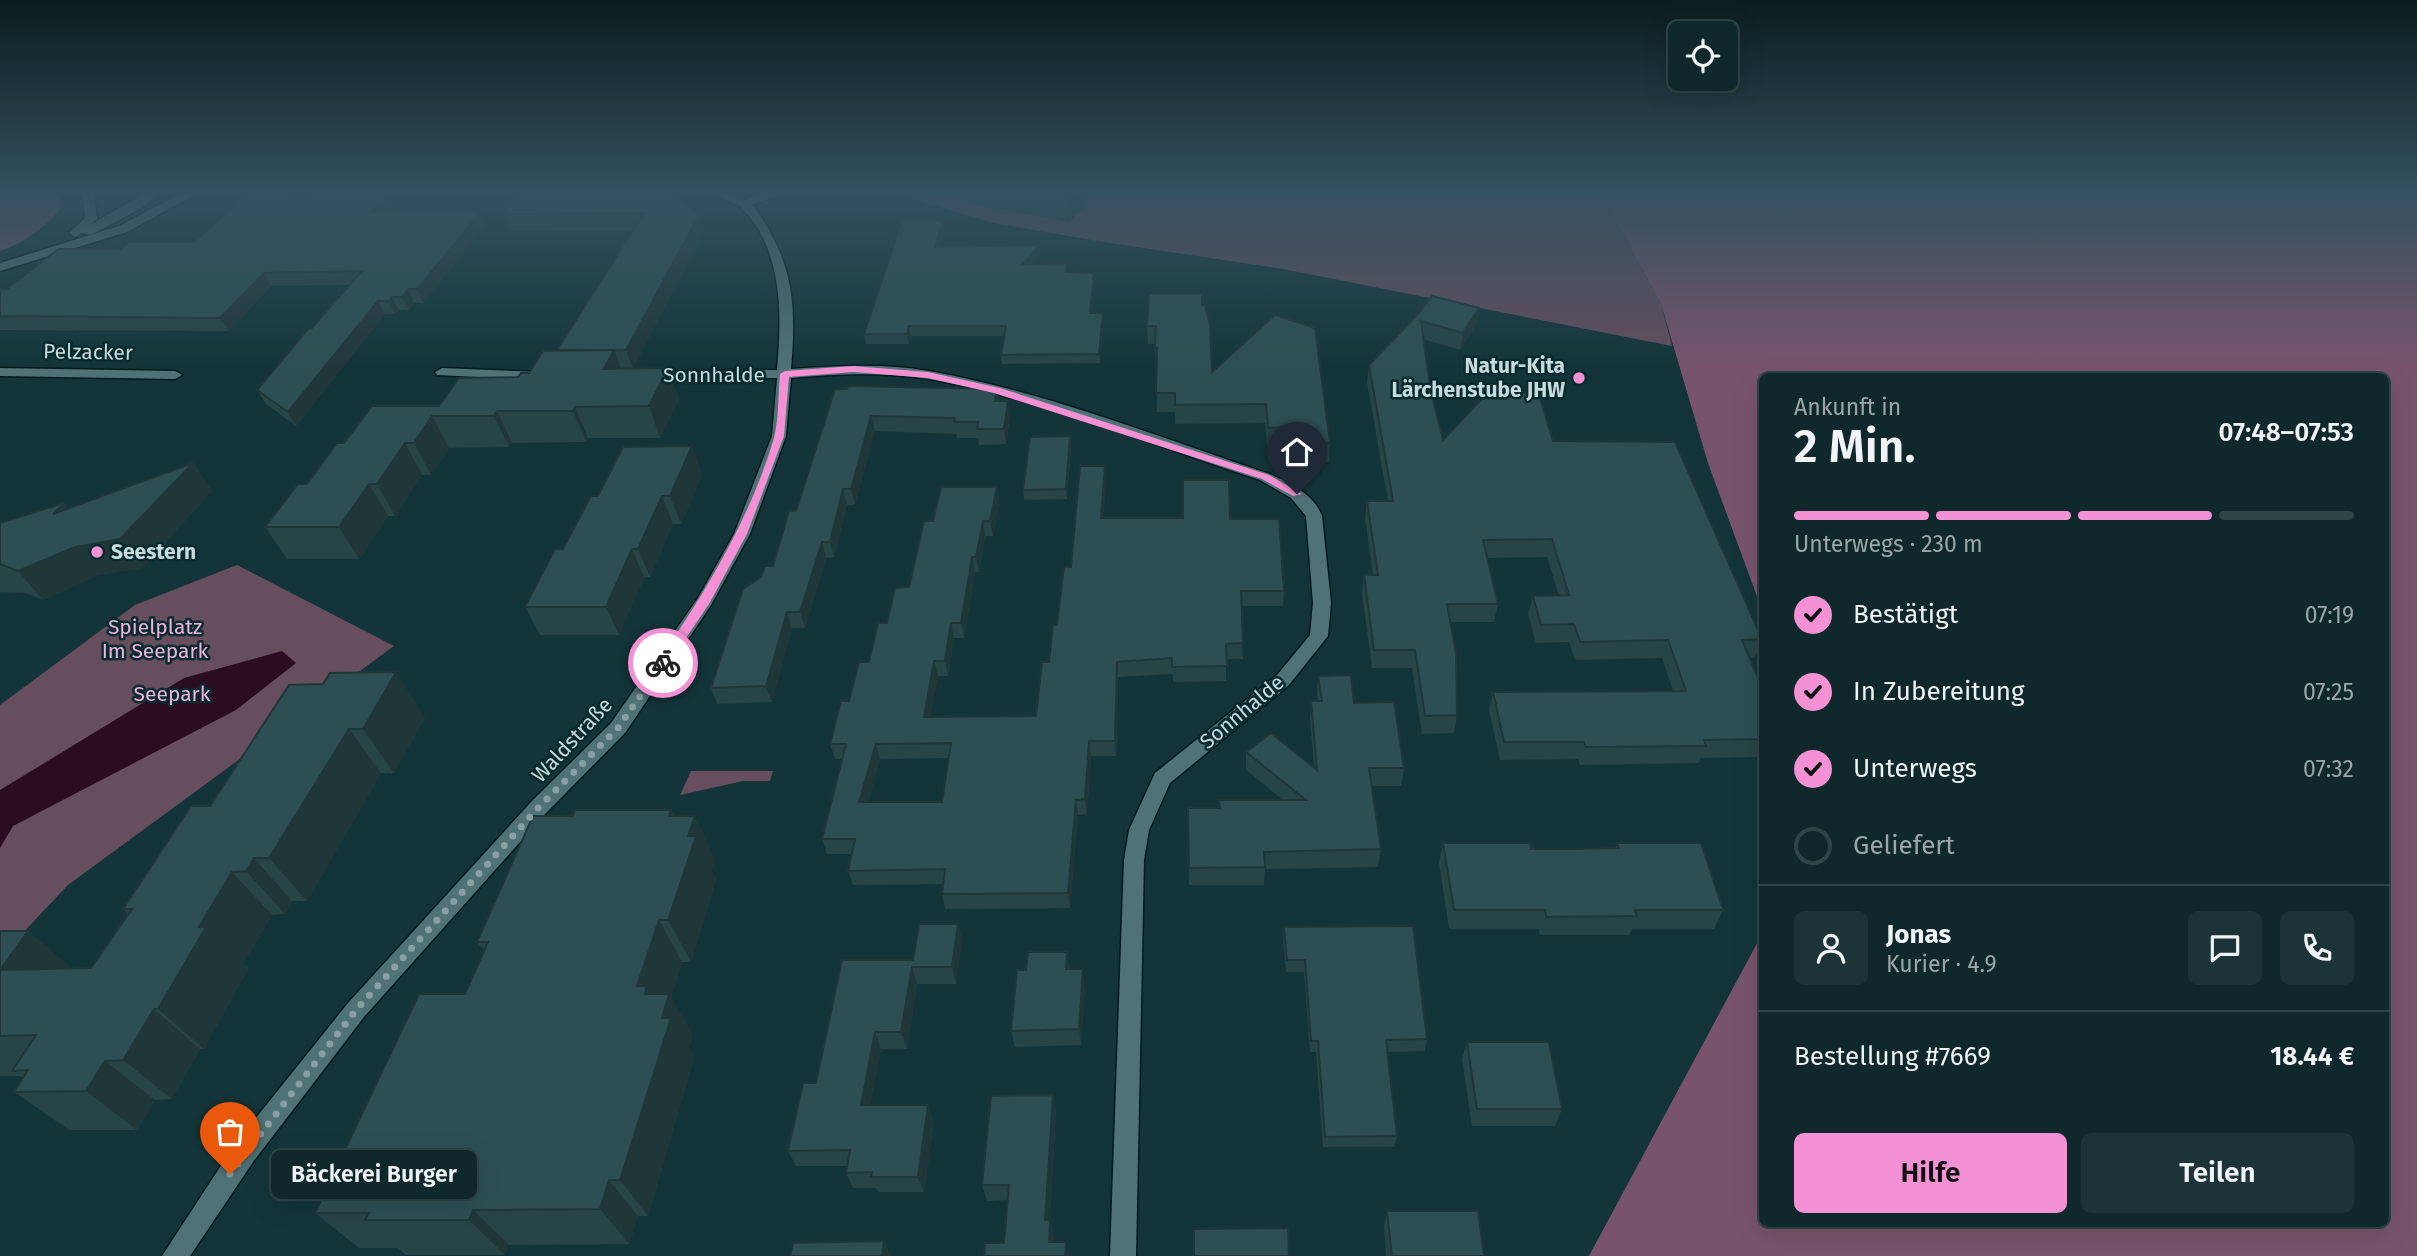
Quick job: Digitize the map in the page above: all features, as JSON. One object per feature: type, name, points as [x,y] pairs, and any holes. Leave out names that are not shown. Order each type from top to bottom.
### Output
[{"type":"street","points":[[0,267],[45,252]]},
{"type":"street","name":"Waldstraße","points":[[175,1256],[244,1153],[356,1010],[539,807],[601,747],[642,696],[705,601],[742,534],[779,436],[788,325],[783,275],[774,252]]},
{"type":"street","name":"Sonnhalde","points":[[625,375],[785,374],[853,369],[928,375],[997,390],[1265,477],[1297,494],[1311,508],[1322,603],[1319,636],[1283,680],[1162,778],[1139,830],[1133,860],[1123,1256]]},
{"type":"street","name":"Pelzacker","points":[[0,372],[175,375]]},
{"type":"street","points":[[442,372],[557,376]]},
{"type":"green space","points":[[1168,252],[1633,252],[1661,304],[1672,346],[1283,269]]},
{"type":"green space","name":"Seepark","points":[[237,565],[394,646],[68,885],[0,957],[0,705],[135,605]]},
{"type":"green space","points":[[691,771],[773,771],[770,781],[743,781],[680,795]]},
{"type":"shaded area","points":[[1633,252],[2417,252],[2417,1256],[1589,1256],[1759,940],[1759,1227],[2389,1227],[2389,373],[1759,373],[1759,602],[1708,463],[1661,304]]},
{"type":"shaded area","points":[[282,651],[296,663],[236,710],[13,826],[0,848],[0,790],[184,678]]},
{"type":"building","points":[[55,252],[448,252],[417,289],[408,289],[402,297],[392,297],[389,301],[378,301],[288,412],[257,390],[308,329],[311,329],[362,271],[264,273],[220,318],[0,316],[0,290],[7,289]]},
{"type":"building","points":[[619,252],[679,252],[626,350],[557,350]]},
{"type":"building","points":[[892,252],[1034,252],[1023,264],[1067,263],[1066,272],[1094,273],[1090,313],[1103,313],[1099,354],[1001,355],[1006,326],[909,326],[907,334],[864,334]]},
{"type":"building","points":[[1149,294],[1202,294],[1202,305],[1205,305],[1210,326],[1212,372],[1275,315],[1315,328],[1330,443],[1291,444],[1290,427],[1268,428],[1266,404],[1175,405],[1175,393],[1156,393],[1156,326],[1147,326]]},
{"type":"building","points":[[1432,296],[1479,308],[1463,333],[1421,321],[1430,386],[1443,440],[1496,384],[1540,398],[1553,441],[1675,442],[1759,632],[1759,639],[1742,640],[1759,680],[1759,739],[1704,740],[1706,746],[1586,747],[1584,742],[1504,742],[1493,692],[1686,691],[1668,640],[1580,642],[1574,624],[1541,625],[1533,596],[1569,595],[1552,539],[1483,540],[1498,604],[1447,604],[1456,653],[1457,715],[1425,716],[1415,650],[1374,650],[1364,575],[1378,575],[1367,501],[1393,501],[1369,365]]},
{"type":"building","points":[[614,350],[604,369],[668,368],[649,406],[575,407],[573,411],[497,411],[494,416],[432,416],[414,443],[405,443],[377,484],[369,484],[339,527],[265,527],[298,484],[307,484],[337,443],[344,443],[372,406],[439,406],[459,378],[518,377],[521,373],[529,373],[543,351]]},
{"type":"building","points":[[848,386],[997,389],[995,401],[1008,401],[1004,429],[977,429],[978,422],[954,422],[955,418],[871,416],[851,489],[843,489],[830,542],[822,542],[800,612],[787,612],[766,686],[711,688],[743,589],[761,577],[765,566],[773,566],[789,511],[796,511],[835,389],[847,389]]},
{"type":"building","points":[[1070,436],[1066,489],[1023,490],[1030,437]]},
{"type":"building","points":[[692,446],[670,496],[662,496],[638,549],[632,549],[606,607],[525,607],[555,549],[563,549],[591,496],[598,496],[623,447]]},
{"type":"building","points":[[193,463],[120,539],[75,547],[18,571],[0,564],[0,523],[64,503],[53,514]]},
{"type":"building","points":[[1080,466],[1105,466],[1101,518],[1183,518],[1183,480],[1229,480],[1230,519],[1279,519],[1284,591],[1241,591],[1243,643],[1226,644],[1227,666],[1172,667],[1172,658],[1117,662],[1115,741],[1089,741],[1085,799],[1076,800],[1068,893],[942,894],[945,869],[848,871],[855,839],[822,839],[846,744],[830,744],[841,701],[849,701],[859,662],[869,662],[878,623],[887,623],[895,588],[909,587],[924,521],[933,521],[941,487],[997,487],[990,521],[983,521],[976,557],[972,557],[961,623],[951,623],[945,661],[934,661],[924,717],[1036,716],[1042,662],[1049,662],[1053,625],[1057,625],[1064,567],[1071,567]],"holes":[[[951,743],[942,802],[859,802],[876,744]]]},
{"type":"building","points":[[396,672],[363,729],[349,729],[269,858],[254,858],[246,871],[232,872],[199,927],[206,927],[158,1009],[154,1009],[123,1060],[105,1061],[86,1091],[14,1092],[28,1070],[12,1071],[36,1035],[0,1036],[0,970],[91,968],[132,909],[123,909],[191,806],[210,806],[289,685],[323,684],[330,673]]},
{"type":"building","points":[[1351,675],[1354,703],[1394,702],[1404,768],[1369,768],[1381,849],[1264,852],[1265,867],[1189,868],[1188,808],[1220,808],[1219,800],[1306,800],[1246,752],[1271,733],[1317,770],[1311,701],[1322,701],[1318,676]]},
{"type":"building","points":[[575,810],[671,810],[669,816],[695,816],[688,836],[696,836],[668,920],[659,920],[637,986],[647,986],[645,994],[669,994],[662,1018],[671,1018],[620,1180],[609,1180],[600,1209],[473,1210],[469,1220],[365,1220],[369,1213],[315,1213],[419,994],[465,994],[488,942],[477,942],[533,816],[573,816]]},
{"type":"building","points":[[1443,843],[1530,843],[1531,849],[1575,849],[1619,848],[1617,843],[1701,843],[1723,910],[1635,910],[1637,916],[1546,917],[1545,910],[1454,910]]},
{"type":"building","points":[[919,924],[958,924],[952,967],[912,967],[901,1032],[875,1032],[861,1105],[928,1105],[918,1177],[871,1177],[872,1172],[846,1173],[850,1150],[788,1151],[803,1083],[816,1083],[842,960],[913,960]]},
{"type":"building","points":[[1413,926],[1427,1039],[1386,1040],[1397,1136],[1325,1137],[1318,1041],[1311,1041],[1305,960],[1287,960],[1284,927]]},
{"type":"building","points":[[0,931],[28,931],[0,970]]},
{"type":"building","points":[[1028,952],[1067,952],[1066,969],[1083,969],[1079,1029],[1011,1031],[1017,970],[1026,970]]},
{"type":"building","points":[[1467,1042],[1549,1042],[1562,1109],[1477,1109]]},
{"type":"building","points":[[1053,1095],[1045,1220],[1050,1220],[1049,1242],[1066,1242],[1065,1256],[984,1256],[985,1243],[1004,1243],[1009,1185],[982,1185],[991,1096]]},
{"type":"building","points":[[1387,1211],[1478,1211],[1484,1256],[1392,1256]]},
{"type":"building","points":[[1288,1228],[1289,1256],[1194,1256],[1194,1229]]},
{"type":"building","points":[[884,1241],[882,1256],[790,1256],[793,1243]]},
{"type":"way so far","points":[[230,1174],[356,1010],[539,807],[618,728],[663,663]]},
{"type":"place","name":"Natur-Kita Lärchenstube JHW","points":[[1579,378]]},
{"type":"place","name":"Seestern","points":[[97,552]]},
{"type":"place","name":"Bäckerei Burger","points":[[230,1174]]},
{"type":"route","points":[[663,663],[705,601],[742,534],[779,436],[785,374],[853,369],[928,375],[997,390],[1265,477],[1297,494]]},
{"type":"park label","name":"Spielplatz Im Seepark","points":[[155,639]]}]
